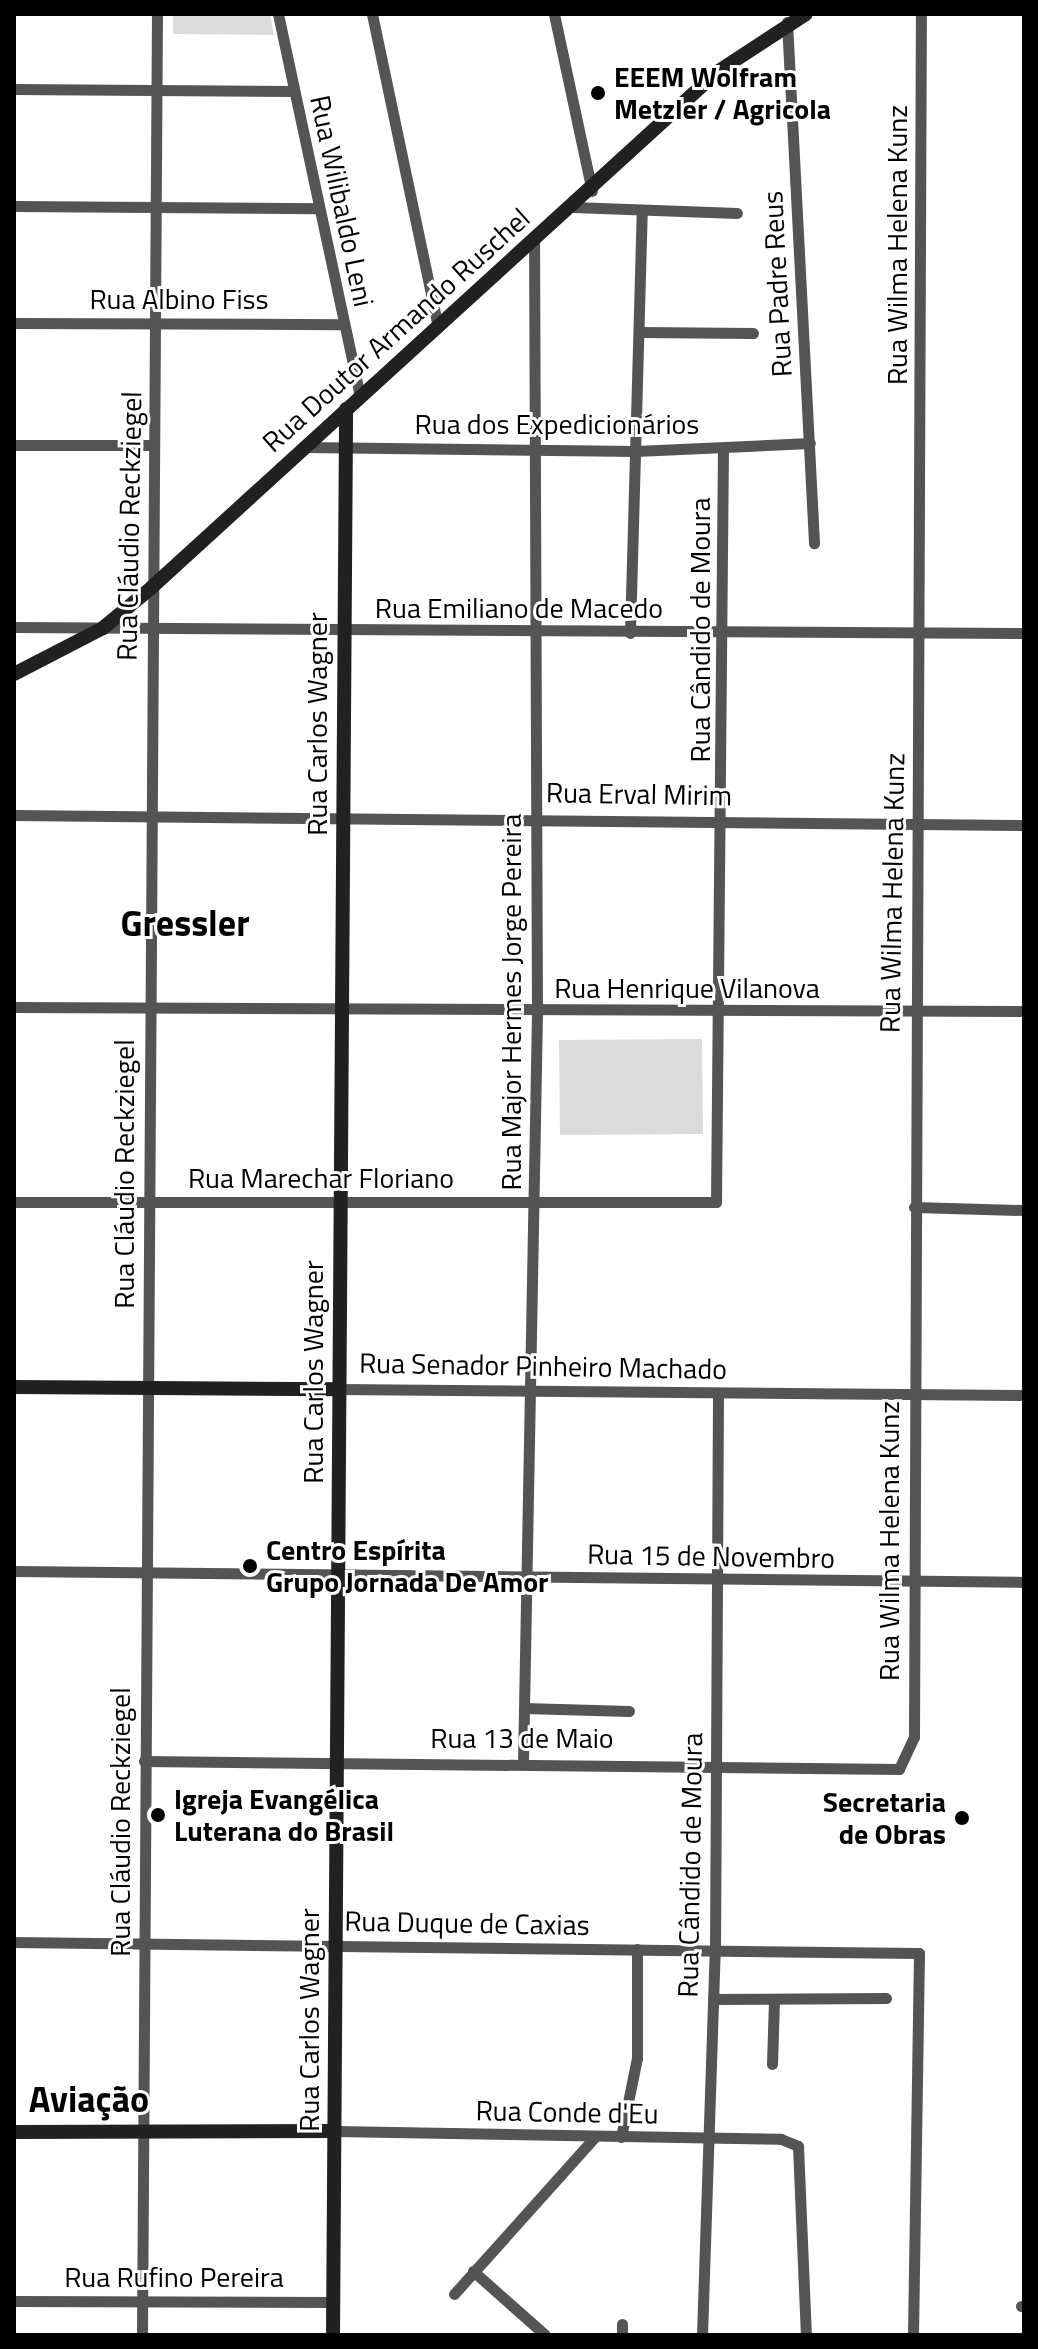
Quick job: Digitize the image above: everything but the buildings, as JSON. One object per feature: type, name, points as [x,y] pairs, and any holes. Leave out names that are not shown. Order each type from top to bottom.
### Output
[{"type":"main road","name":"Rua Doutor Armando Ruschel","points":[[14,674],[103,628],[151,588],[346,409],[592,191],[717,72],[787,22],[806,14]]},
{"type":"main road","name":"Rua Carlos Wagner","points":[[333,2335],[346,409]]},
{"type":"main road","name":"Rua Senador Pinheiro Machado","points":[[14,1387],[338,1389]]},
{"type":"main road","points":[[14,2132],[334,2131]]},
{"type":"street","name":"Rua Cláudio Reckziegel","points":[[142,2335],[157,14]]},
{"type":"street","name":"Rua Wilibaldo Leni","points":[[278,14],[360,397]]},
{"type":"street","points":[[372,14],[438,327]]},
{"type":"street","points":[[554,14],[592,191]]},
{"type":"street","name":"Rua Wilma Helena Kunz","points":[[899,1769],[914,1737],[912,1581],[920,632],[921,14]]},
{"type":"street","name":"Rua Padre Reus","points":[[787,22],[814,543]]},
{"type":"street","points":[[14,89],[294,91]]},
{"type":"street","points":[[14,206],[319,208]]},
{"type":"street","points":[[573,207],[737,213]]},
{"type":"street","points":[[630,633],[642,210]]},
{"type":"street","name":"Rua Major Hermes Jorge Pereira","points":[[523,1763],[537,1011],[534,241]]},
{"type":"street","name":"Rua Albino Fiss","points":[[14,323],[343,324]]},
{"type":"street","points":[[639,332],[753,333]]},
{"type":"street","name":"Rua dos Expedicionários","points":[[304,447],[636,451],[810,443]]},
{"type":"street","points":[[14,445],[154,445]]},
{"type":"street","name":"Rua Cândido de Moura","points":[[721,1197],[726,633],[723,448]]},
{"type":"street","name":"Rua Emiliano de Macedo","points":[[14,627],[536,633],[1024,633]]},
{"type":"street","name":"Rua Erval Mirim","points":[[14,815],[536,817],[1024,825]]},
{"type":"street","name":"Rua Henrique Vilanova","points":[[14,1007],[723,1013],[1024,1011]]},
{"type":"street","name":"Rua Marechar Floriano","points":[[14,1202],[707,1205],[721,1197]]},
{"type":"street","points":[[914,1207],[1024,1210]]},
{"type":"street","name":"Rua Senador Pinheiro Machado","points":[[338,1389],[718,1396],[1024,1395]]},
{"type":"street","name":"Rua Cândido de Moura","points":[[702,2335],[705,2139],[715,1951],[718,1396]]},
{"type":"street","name":"Rua 15 de Novembro","points":[[14,1571],[337,1572],[716,1582],[1024,1582]]},
{"type":"street","points":[[524,1708],[629,1711]]},
{"type":"street","name":"Rua 13 de Maio","points":[[144,1761],[717,1764],[899,1769]]},
{"type":"street","name":"Rua Duque de Caxias","points":[[14,1942],[919,1953],[913,2335]]},
{"type":"street","points":[[621,2137],[637,2058],[637,1949]]},
{"type":"street","points":[[713,1999],[886,1998]]},
{"type":"street","points":[[772,2064],[774,1999]]},
{"type":"street","name":"Rua Conde d'Eu","points":[[334,2131],[705,2139],[798,2146],[806,2335]]},
{"type":"street","points":[[454,2294],[595,2137]]},
{"type":"street","points":[[473,2271],[545,2335]]},
{"type":"street","name":"Rua Rufino Pereira","points":[[14,2301],[333,2302]]},
{"type":"shaded area","points":[[173,14],[270,14],[274,35],[173,34]]},
{"type":"shaded area","points":[[702,1039],[703,1134],[560,1135],[559,1040]]},
{"type":"place","name":"EEEM Wolfram Metzler / Agricola","points":[[598,93]]},
{"type":"place","name":"Centro Espírita Grupo Jornada De Amor","points":[[250,1566]]},
{"type":"place","name":"Igreja Evangélica Luterana do Brasil","points":[[158,1815]]},
{"type":"place","name":"Secretaria de Obras","points":[[962,1818]]},
{"type":"district","name":"Gressler","points":[[185,923]]},
{"type":"district","name":"Aviação","points":[[89,2099]]}]
